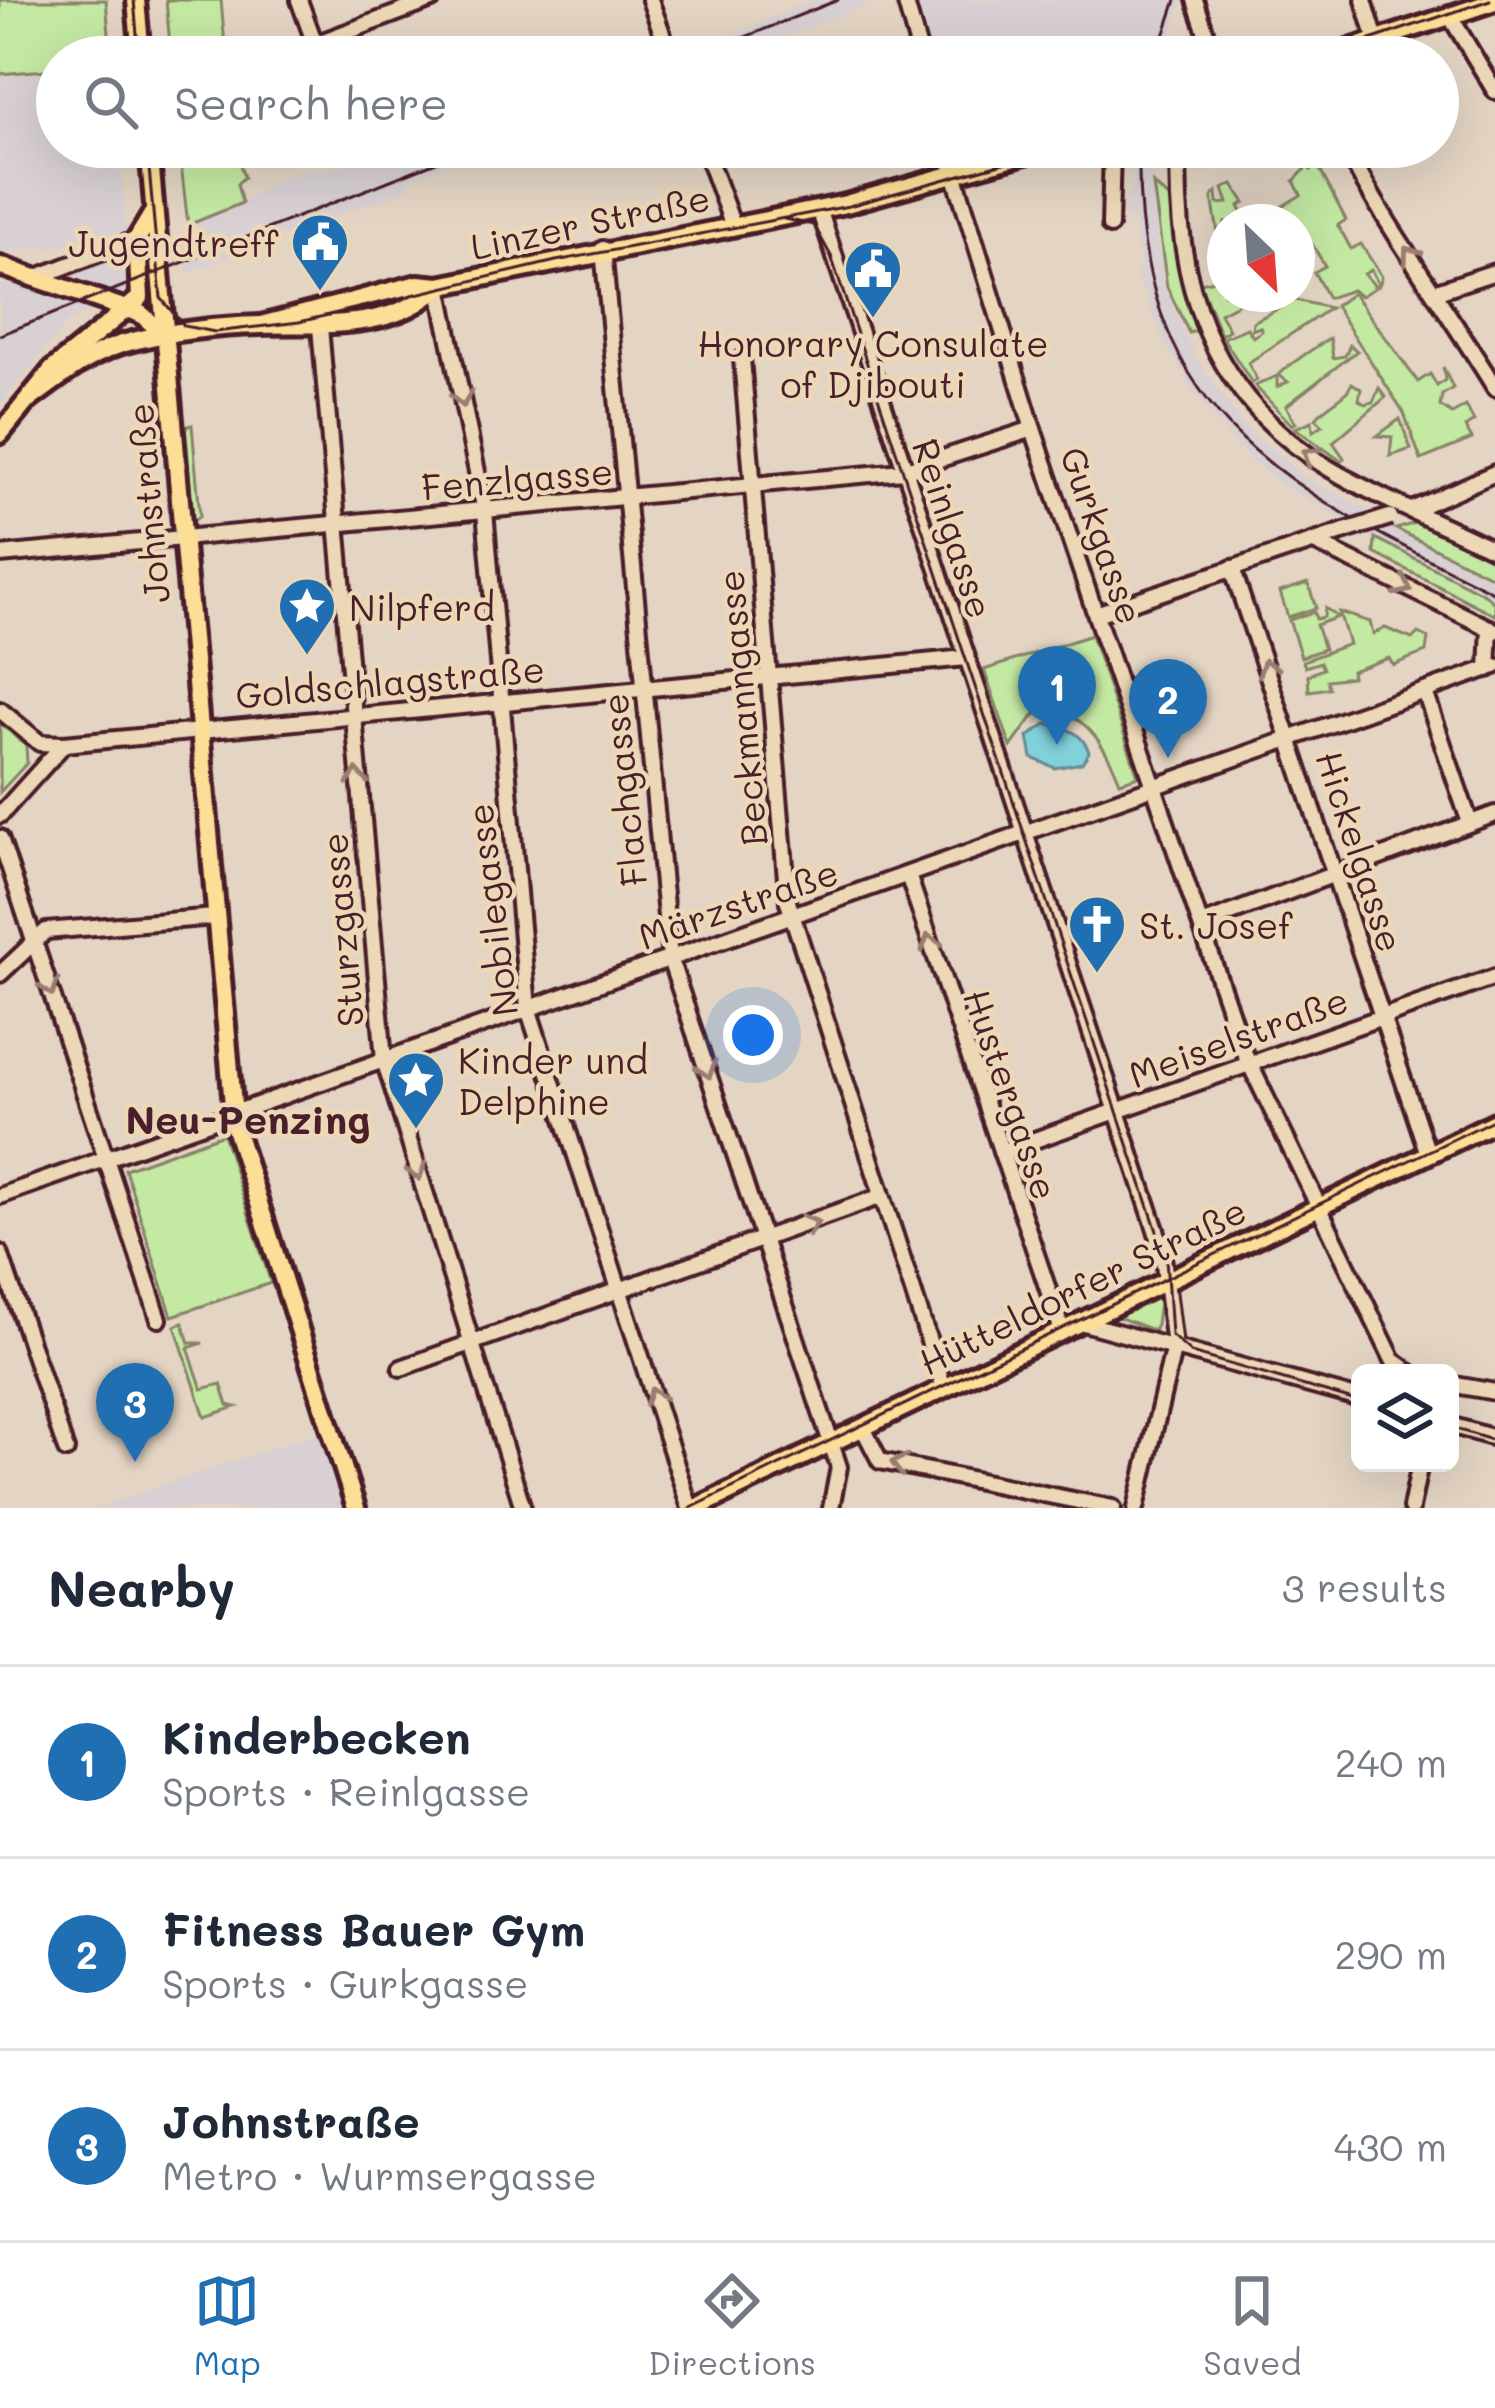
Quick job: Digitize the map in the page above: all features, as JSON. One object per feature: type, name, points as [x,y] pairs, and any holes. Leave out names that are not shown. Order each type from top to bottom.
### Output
[{"type":"main road","points":[[136,0],[139,36]]},
{"type":"main road","points":[[1388,36],[1495,2]]},
{"type":"main road","name":"Johnstraße","points":[[151,168],[233,1114],[356,1508]]},
{"type":"main road","name":"Linzer Straße","points":[[29,400],[90,357],[130,341],[261,325],[418,284],[439,286],[603,249],[819,209],[977,168]]},
{"type":"main road","points":[[0,434],[52,370],[140,298],[137,239],[154,210]]},
{"type":"main road","points":[[0,266],[127,309],[155,321],[166,336]]},
{"type":"main road","name":"Linzer Straße","points":[[261,325],[320,327],[398,311],[419,303],[439,286]]},
{"type":"main road","name":"Hütteldorfer Straße","points":[[693,1508],[1495,1122]]},
{"type":"street","points":[[299,0],[312,36]]},
{"type":"street","points":[[336,36],[432,0]]},
{"type":"street","points":[[650,0],[663,36]]},
{"type":"street","points":[[905,0],[915,36]]},
{"type":"street","points":[[1195,0],[1207,36]]},
{"type":"street","points":[[1364,0],[1375,36]]},
{"type":"street","points":[[1450,16],[1495,91]]},
{"type":"street","points":[[712,168],[733,226]]},
{"type":"street","name":"Gurkgasse","points":[[951,168],[1034,429],[1202,924],[1319,1208],[1402,1364]]},
{"type":"street","points":[[1110,168],[1110,226]]},
{"type":"street","points":[[1179,168],[1180,246],[1200,316],[1224,365],[1293,444],[1344,477],[1495,550]]},
{"type":"street","points":[[1356,168],[1495,388]]},
{"type":"street","name":"Reinlgasse","points":[[819,209],[1117,1111],[1168,1280],[1174,1346],[1136,1508]]},
{"type":"street","points":[[40,276],[137,239]]},
{"type":"street","name":"Flachgasse","points":[[603,249],[670,959],[839,1467],[831,1508]]},
{"type":"street","points":[[1437,291],[1495,272]]},
{"type":"street","name":"Nobilegasse","points":[[439,286],[485,511],[528,1008],[693,1508]]},
{"type":"street","name":"Sturzgasse","points":[[320,327],[384,1060],[523,1508]]},
{"type":"street","name":"Beckmanngasse","points":[[742,359],[791,917],[944,1388]]},
{"type":"street","name":"Fenzlgasse","points":[[0,555],[904,471],[1034,429]]},
{"type":"street","points":[[1099,613],[1414,509],[1495,473]]},
{"type":"street","points":[[1314,542],[1492,630],[1491,667]]},
{"type":"street","name":"Hickelgasse","points":[[1232,568],[1428,1154]]},
{"type":"street","name":"Goldschlagstraße","points":[[0,710],[36,741],[64,744],[966,658]]},
{"type":"street","name":"Märzstraße","points":[[0,1196],[1491,667]]},
{"type":"street","points":[[1425,692],[1470,823]]},
{"type":"street","points":[[0,815],[64,744]]},
{"type":"street","points":[[1202,924],[1495,814]]},
{"type":"street","points":[[0,838],[160,1319]]},
{"type":"street","name":"Hustergasse","points":[[908,875],[1062,1330]]},
{"type":"street","points":[[0,974],[33,938],[46,931],[214,916]]},
{"type":"street","name":"Meiselstraße","points":[[1000,1152],[1495,976]]},
{"type":"street","points":[[401,1368],[882,1196]]},
{"type":"street","points":[[0,1253],[66,1450]]},
{"type":"street","points":[[1080,1322],[1351,1396]]},
{"type":"street","points":[[1459,1386],[1495,1392]]},
{"type":"street","points":[[863,1428],[880,1461],[1113,1508]]},
{"type":"street","points":[[1459,1428],[1495,1438]]},
{"type":"street","points":[[1411,1508],[1418,1472]]},
{"type":"shaded area","points":[[879,0],[785,36],[728,36],[811,1]]},
{"type":"shaded area","points":[[915,0],[1182,0],[1171,36],[925,36]]},
{"type":"shaded area","points":[[36,71],[36,168],[121,168],[127,239],[0,252],[0,74]]},
{"type":"shaded area","points":[[440,168],[412,178],[407,189],[187,273],[183,227],[242,203],[272,183],[305,170]]},
{"type":"shaded area","points":[[1134,168],[1155,168],[1157,240],[1174,311],[1198,362],[1237,418],[1305,478],[1495,578],[1495,604],[1286,487],[1251,461],[1202,403],[1165,344],[1136,271],[1141,268],[1134,217],[1125,218],[1125,196],[1134,187]]},
{"type":"shaded area","points":[[130,248],[135,295],[127,298],[72,274]]},
{"type":"shaded area","points":[[0,284],[36,284],[95,310],[69,320],[0,405]]},
{"type":"shaded area","points":[[326,1430],[351,1508],[96,1508]]},
{"type":"green space","points":[[0,0],[106,0],[109,36],[36,36],[36,71],[0,74]]},
{"type":"green space","points":[[166,0],[221,0],[224,36],[169,36]]},
{"type":"green space","points":[[181,168],[241,168],[244,177],[237,184],[242,203],[188,225]]},
{"type":"green space","points":[[1306,168],[1319,168],[1346,220],[1338,225],[1351,249],[1361,244],[1382,277],[1379,285],[1371,270],[1364,274],[1376,287],[1361,296],[1352,290],[1328,298],[1315,274],[1325,266],[1315,249],[1315,204],[1286,204],[1301,195],[1294,181]]},
{"type":"green space","points":[[1153,184],[1169,198],[1177,259],[1196,331],[1189,333],[1167,287]]},
{"type":"green space","points":[[1233,184],[1245,203],[1218,204],[1228,203],[1223,189]]},
{"type":"green space","points":[[1353,293],[1418,382],[1430,374],[1437,386],[1445,380],[1443,367],[1453,388],[1442,395],[1440,406],[1452,414],[1466,406],[1474,421],[1465,427],[1472,439],[1421,460],[1404,413],[1335,306]]},
{"type":"green space","points":[[1315,305],[1330,308],[1248,363],[1257,380],[1252,383],[1223,338],[1247,328],[1253,337],[1262,331],[1260,327],[1252,330],[1253,322],[1272,312],[1315,312]]},
{"type":"green space","points":[[1212,312],[1222,312],[1229,330],[1221,335]]},
{"type":"green space","points":[[1330,338],[1333,358],[1345,356],[1350,345],[1357,351],[1286,406],[1296,423],[1292,425],[1255,386],[1277,376],[1277,387],[1288,382],[1279,375]]},
{"type":"green space","points":[[1352,383],[1361,389],[1359,400],[1365,404],[1373,402],[1379,388],[1386,397],[1333,442],[1344,458],[1341,461],[1295,428],[1312,421],[1313,431],[1323,425],[1316,418]]},
{"type":"green space","points":[[1400,419],[1411,449],[1390,456],[1392,437],[1377,436]]},
{"type":"green space","points":[[192,425],[200,516],[193,521],[184,427]]},
{"type":"green space","points":[[1418,522],[1495,561],[1495,578],[1396,529]]},
{"type":"green space","points":[[1375,538],[1486,595],[1495,604],[1495,615],[1374,553]]},
{"type":"green space","points":[[1308,583],[1316,608],[1288,617],[1280,592]]},
{"type":"green space","points":[[1325,608],[1338,617],[1316,625],[1324,649],[1301,657],[1289,620],[1314,612],[1316,619],[1324,617]]},
{"type":"green space","points":[[1339,612],[1370,622],[1373,634],[1385,628],[1412,639],[1418,633],[1428,638],[1426,652],[1393,665],[1389,658],[1351,671],[1352,677],[1327,680],[1329,688],[1309,691],[1308,675],[1323,669],[1320,662],[1305,667],[1303,661],[1349,644]]},
{"type":"green space","points":[[1091,635],[1138,776],[1120,782],[1090,730],[1066,714],[1034,715],[1011,747],[984,670]]},
{"type":"green space","points":[[0,723],[26,746],[27,763],[0,792]]},
{"type":"green space","points":[[223,1134],[271,1283],[172,1316],[125,1169]]},
{"type":"green space","points":[[1160,1295],[1155,1331],[1118,1317]]},
{"type":"green space","points":[[183,1323],[189,1343],[203,1343],[188,1348],[202,1389],[221,1384],[228,1405],[236,1407],[205,1417],[175,1326]]},
{"type":"water","points":[[1046,724],[1078,735],[1089,752],[1082,763],[1055,768],[1032,758],[1028,737]]},
{"type":"tram line","points":[[134,0],[137,36]]},
{"type":"tram line","points":[[1382,36],[1490,0]]},
{"type":"tram line","points":[[149,168],[161,298],[184,326],[215,332],[299,322],[556,261],[849,206],[986,168]]},
{"type":"tram line","points":[[784,219],[814,225],[831,256],[1166,1258],[1171,1335],[1191,1353],[1351,1399]]},
{"type":"tram line","points":[[691,1508],[1495,1119]]},
{"type":"tram line","points":[[1459,1430],[1495,1441]]},
{"type":"railway","points":[[748,36],[838,0]]},
{"type":"railway","points":[[1164,36],[1176,0]]},
{"type":"railway","points":[[0,335],[421,168]]},
{"type":"railway","points":[[1140,168],[1144,240],[1162,316],[1193,379],[1235,432],[1287,476],[1349,516],[1495,593]]},
{"type":"place","name":"Jugendtreff","points":[[320,293]]},
{"type":"place","name":"Honorary Consulate of Djibouti","points":[[873,320]]},
{"type":"place","name":"Nilpferd","points":[[307,657]]},
{"type":"place","name":"Kinderbecken","points":[[1057,745]]},
{"type":"place","name":"Fitness Bauer Gym","points":[[1168,758]]},
{"type":"place","name":"St. Josef","points":[[1097,975]]},
{"type":"place","name":"Kinder und Delphine","points":[[416,1131]]},
{"type":"place","name":"Johnstraße","points":[[135,1462]]},
{"type":"district","name":"Neu-Penzing","points":[[248,1118]]}]
